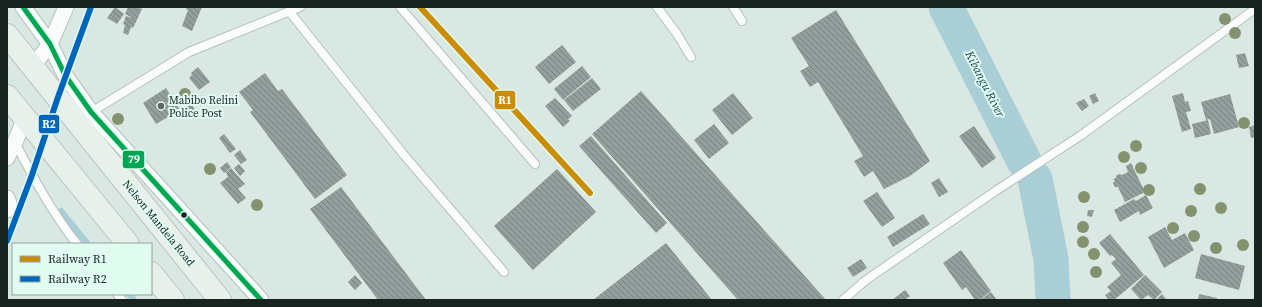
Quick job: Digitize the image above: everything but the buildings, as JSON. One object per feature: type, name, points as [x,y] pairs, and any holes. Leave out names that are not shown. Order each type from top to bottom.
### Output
[{"type":"main road","name":"Nelson Mandela Road","points":[[7,35],[32,66],[85,117],[220,300]]},
{"type":"main road","points":[[7,96],[127,243]]},
{"type":"main road","points":[[152,274],[173,300]]},
{"type":"street","points":[[23,7],[50,44],[85,117],[260,300]]},
{"type":"street","points":[[32,66],[50,44],[66,7]]},
{"type":"street","points":[[7,158],[25,118]]},
{"type":"street","points":[[7,198],[9,203],[7,210]]},
{"type":"lane","points":[[85,117],[189,52],[300,7]]},
{"type":"lane","points":[[400,7],[535,164]]},
{"type":"lane","points":[[657,7],[677,34],[691,57]]},
{"type":"lane","points":[[733,7],[742,21]]},
{"type":"lane","points":[[843,300],[866,280],[997,190],[1080,136],[1255,9]]},
{"type":"lane","points":[[289,11],[404,155],[504,272]]},
{"type":"lane","points":[[15,142],[64,228],[76,243]]},
{"type":"waterway","name":"Kibangu River","points":[[946,7],[1024,161]]},
{"type":"waterway","points":[[1035,179],[1051,259],[1053,300]]},
{"type":"waterway","points":[[61,211],[87,243]]},
{"type":"waterway","points":[[130,295],[134,300]]},
{"type":"railway","points":[[420,7],[590,193]]},
{"type":"rail line","name":"R2","points":[[7,241],[32,175],[58,97],[91,7]]},
{"type":"rail line","name":"R1","points":[[420,7],[590,193]]},
{"type":"transit line","name":"79","points":[[23,7],[50,44],[65,75],[91,112],[261,300]]},
{"type":"place","name":"Mabibo Relini Police Post","points":[[161,106]]}]
